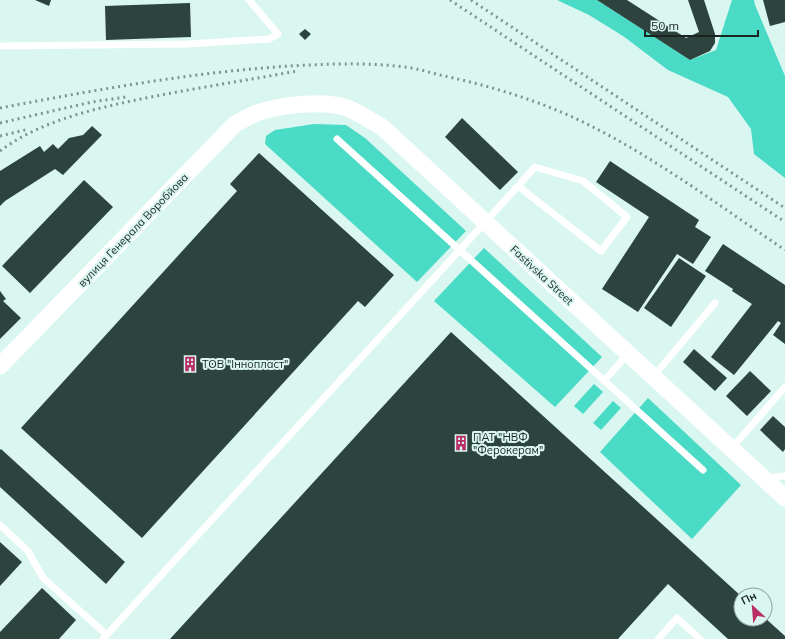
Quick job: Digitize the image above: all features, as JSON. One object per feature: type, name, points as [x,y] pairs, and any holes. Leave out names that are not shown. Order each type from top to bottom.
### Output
[{"type":"street","name":"Fastivska Street","points":[[275,108],[301,105],[333,105],[349,109],[382,127],[785,498]]},
{"type":"street","name":"вулиця Генерала Воробйова","points":[[0,366],[235,124],[253,115],[275,108]]},
{"type":"lane","points":[[0,46],[188,44],[269,39],[278,34],[249,0]]},
{"type":"lane","points":[[337,139],[703,470]]},
{"type":"lane","points":[[0,525],[28,551],[43,578],[105,637],[223,506],[417,299],[460,250],[535,167],[583,181],[627,217],[601,251],[518,186]]},
{"type":"lane","points":[[653,377],[715,303]]},
{"type":"lane","points":[[604,380],[628,354]]},
{"type":"lane","points":[[731,449],[785,387]]},
{"type":"lane","points":[[762,478],[785,476]]},
{"type":"lane","points":[[658,639],[677,618],[700,639]]},
{"type":"green space","points":[[557,0],[597,0],[690,60],[716,50],[732,0],[754,0],[785,76],[785,178],[754,154],[751,129],[728,97],[668,70],[623,36],[589,15]]},
{"type":"green space","points":[[314,124],[346,125],[365,138],[466,231],[417,282],[265,144],[266,136],[275,130]]},
{"type":"green space","points":[[484,248],[602,357],[555,407],[434,301]]},
{"type":"green space","points":[[594,384],[603,392],[583,414],[574,406]]},
{"type":"green space","points":[[648,398],[741,485],[692,539],[600,452]]},
{"type":"green space","points":[[613,401],[621,408],[601,430],[593,423]]},
{"type":"building","points":[[35,0],[51,0],[49,6]]},
{"type":"building","points":[[597,0],[627,0],[686,38],[699,32],[688,0],[704,0],[715,34],[715,43],[710,51],[690,60]]},
{"type":"building","points":[[763,0],[785,0],[785,22],[770,26]]},
{"type":"building","points":[[190,3],[191,37],[106,40],[105,6]]},
{"type":"building","points":[[305,29],[311,34],[305,40],[299,34]]},
{"type":"building","points":[[462,118],[518,172],[500,190],[445,137]]},
{"type":"building","points":[[92,126],[102,135],[63,175],[55,169],[5,201],[0,206],[0,171],[40,146],[44,152],[53,144],[58,149],[69,138],[83,135]]},
{"type":"building","name":"ТОВ \"Іннопласт\"","points":[[259,153],[394,275],[365,307],[358,301],[142,538],[21,428],[237,191],[230,184]]},
{"type":"building","points":[[610,161],[699,220],[695,227],[711,237],[693,264],[677,254],[638,312],[602,289],[649,217],[596,182]]},
{"type":"building","points":[[84,180],[113,207],[30,293],[2,266]]},
{"type":"building","points":[[723,244],[785,285],[785,344],[773,335],[781,323],[778,321],[734,375],[711,357],[752,304],[732,291],[733,289],[705,271]]},
{"type":"building","points":[[679,258],[706,276],[671,327],[644,308]]},
{"type":"building","points":[[0,291],[6,299],[3,301],[21,318],[0,339]]},
{"type":"building","name":"ПАТ \"НВФ \"Ферокерам\"","points":[[451,332],[733,589],[733,627],[773,627],[773,625],[785,636],[785,639],[728,639],[668,584],[618,639],[170,639]]},
{"type":"building","points":[[694,349],[727,378],[715,391],[683,362]]},
{"type":"building","points":[[750,371],[771,391],[747,416],[726,396]]},
{"type":"building","points":[[773,416],[785,427],[785,449],[783,452],[760,430]]},
{"type":"building","points":[[1,449],[125,562],[106,584],[0,487]]},
{"type":"building","points":[[0,542],[22,562],[0,586]]},
{"type":"building","points":[[42,588],[76,620],[59,639],[0,639],[0,632]]},
{"type":"railway","points":[[450,0],[785,222]]},
{"type":"railway","points":[[471,0],[785,208]]},
{"type":"railway","points":[[0,108],[145,82],[254,69],[347,64],[376,64],[413,68],[478,84],[534,101],[587,124],[613,137],[663,167],[785,250]]},
{"type":"railway","points":[[0,151],[31,132],[65,118],[83,113],[156,96],[297,71]]},
{"type":"railway","points":[[0,123],[92,102],[126,97]]},
{"type":"railway","points":[[0,136],[29,129]]},
{"type":"place","name":"ТОВ \"Іннопласт\"","points":[[190,364]]},
{"type":"place","name":"ПАТ \"НВФ \"Ферокерам\"","points":[[461,443]]}]
